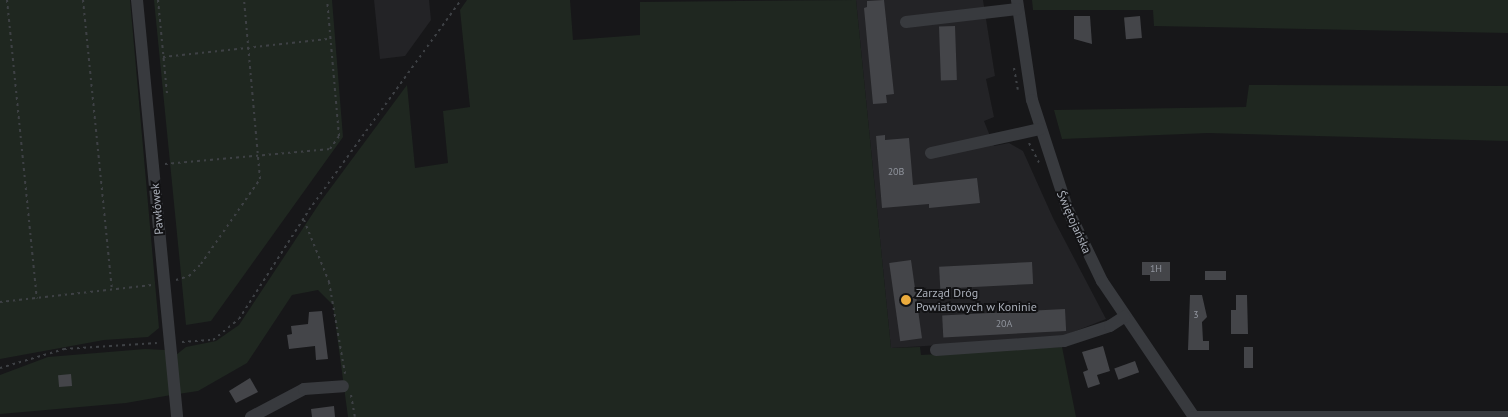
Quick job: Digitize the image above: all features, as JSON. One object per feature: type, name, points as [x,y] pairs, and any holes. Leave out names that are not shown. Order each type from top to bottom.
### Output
[{"type":"street","name":"Pawłówek","points":[[137,0],[177,417]]},
{"type":"street","points":[[906,22],[1017,5]]},
{"type":"street","name":"Świętojańska","points":[[1017,5],[1028,78],[1040,129],[1076,230],[1124,317],[1194,417]]},
{"type":"street","points":[[931,153],[1040,129]]},
{"type":"street","points":[[936,350],[1064,341],[1110,326],[1124,317]]},
{"type":"street","points":[[251,417],[304,389],[343,386]]},
{"type":"street","points":[[1194,417],[1508,417]]},
{"type":"path","points":[[7,0],[37,298]]},
{"type":"path","points":[[83,0],[112,289]]},
{"type":"path","points":[[158,0],[167,94]]},
{"type":"path","points":[[244,0],[259,156]]},
{"type":"path","points":[[153,166],[330,149],[339,136],[327,0]]},
{"type":"path","points":[[0,368],[64,349],[213,340],[221,335],[239,319],[304,219],[462,0]]},
{"type":"path","points":[[163,57],[330,39]]},
{"type":"path","points":[[304,219],[329,282],[337,316],[345,375],[343,386],[353,397],[354,417]]},
{"type":"shaded area","points":[[0,0],[130,0],[159,328],[148,337],[104,340],[0,359]]},
{"type":"shaded area","points":[[154,0],[332,0],[343,137],[211,321],[186,325]]},
{"type":"shaded area","points":[[374,0],[429,0],[431,20],[405,56],[380,59]]},
{"type":"shaded area","points":[[467,0],[570,0],[573,40],[640,35],[640,2],[856,0],[891,348],[920,347],[921,355],[1062,347],[1076,417],[348,417],[333,305],[318,290],[292,295],[247,363],[198,391],[178,394],[176,355],[186,347],[216,341],[239,325],[321,201],[407,85],[415,168],[448,163],[443,111],[470,107],[460,10]]},
{"type":"shaded area","points":[[856,0],[983,0],[995,76],[986,79],[994,117],[984,121],[994,146],[1009,143],[1023,151],[1053,218],[1106,319],[1058,338],[891,348]]},
{"type":"shaded area","points":[[1032,0],[1508,0],[1508,33],[1154,26],[1153,10],[1033,10]]},
{"type":"shaded area","points":[[1249,85],[1508,86],[1508,141],[1208,133],[1062,139],[1054,110],[1246,107]]},
{"type":"shaded area","points":[[145,349],[165,350],[171,395],[126,403],[0,414],[0,375],[48,357]]},
{"type":"building","points":[[884,0],[894,94],[886,95],[887,103],[873,104],[864,8],[867,7],[867,1]]},
{"type":"building","points":[[1074,16],[1090,16],[1092,44],[1074,39]]},
{"type":"building","points":[[1140,16],[1142,38],[1126,39],[1124,17]]},
{"type":"building","points":[[955,26],[957,80],[941,81],[939,27]]},
{"type":"building","points":[[885,135],[885,140],[909,138],[913,185],[977,178],[980,203],[929,208],[929,204],[882,208],[876,136]]},
{"type":"building","name":"Zarząd Dróg Powiatowych w Koninie","points":[[911,260],[922,338],[900,341],[889,263]]},
{"type":"building","points":[[1032,262],[1033,284],[940,289],[939,267]]},
{"type":"building","points":[[1142,262],[1170,262],[1170,281],[1150,281],[1150,275],[1142,275]]},
{"type":"building","points":[[1205,271],[1226,271],[1226,280],[1205,280]]},
{"type":"building","points":[[1190,295],[1202,295],[1207,317],[1202,322],[1203,341],[1209,341],[1209,350],[1188,350]]},
{"type":"building","points":[[1236,295],[1247,295],[1248,334],[1231,334],[1231,310],[1236,310]]},
{"type":"building","points":[[1065,309],[1066,331],[943,337],[942,315]]},
{"type":"building","points":[[322,311],[328,359],[316,360],[315,346],[289,349],[287,335],[292,334],[291,326],[308,324],[309,312]]},
{"type":"building","points":[[1103,346],[1110,371],[1097,375],[1100,384],[1088,388],[1083,372],[1088,370],[1082,352]]},
{"type":"building","points":[[1244,347],[1253,347],[1253,368],[1244,368]]},
{"type":"building","points":[[1135,361],[1139,372],[1118,380],[1114,369]]},
{"type":"building","points":[[71,374],[72,386],[59,387],[58,375]]},
{"type":"building","points":[[250,378],[258,392],[236,403],[229,391]]},
{"type":"building","points":[[334,406],[335,417],[312,417],[311,409]]},
{"type":"place","name":"Zarząd Dróg Powiatowych w Koninie","points":[[906,300]]}]
